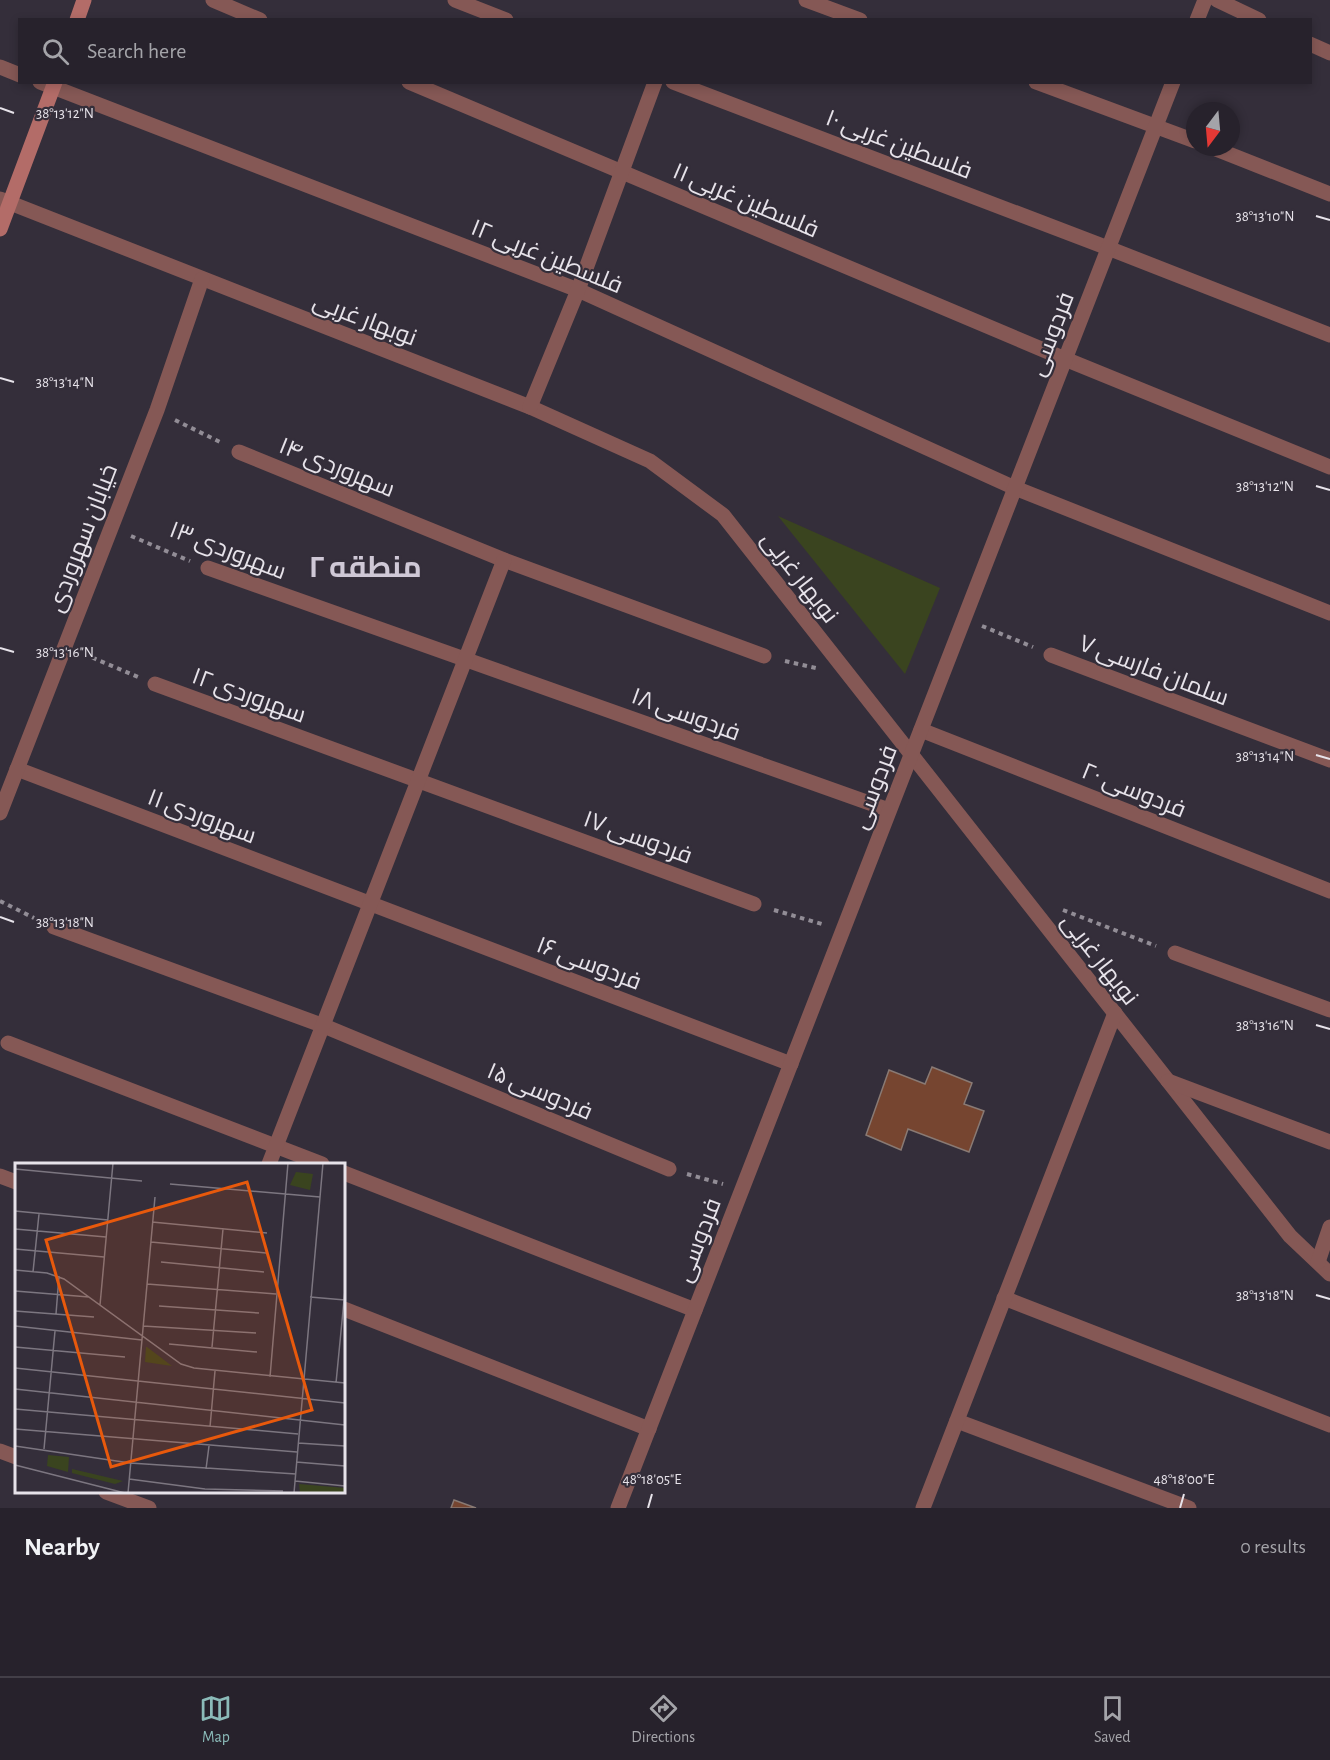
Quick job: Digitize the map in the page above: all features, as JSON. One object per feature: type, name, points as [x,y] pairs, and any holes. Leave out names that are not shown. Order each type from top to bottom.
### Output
[{"type":"main road","points":[[78,18],[84,0]]},
{"type":"main road","points":[[0,229],[5,201],[49,84]]},
{"type":"street","points":[[213,0],[255,18]]},
{"type":"street","points":[[455,0],[501,18]]},
{"type":"street","points":[[806,0],[855,18]]},
{"type":"street","points":[[1198,18],[1205,0]]},
{"type":"street","points":[[1217,0],[1255,18]]},
{"type":"street","points":[[1312,44],[1330,53]]},
{"type":"street","points":[[0,67],[18,74]]},
{"type":"street","name":"فلسطین غربی ۱۲","points":[[49,84],[578,290],[1015,488],[1330,613]]},
{"type":"street","name":"فلسطین غربی ۱۱","points":[[414,84],[1065,359],[1330,467]]},
{"type":"street","points":[[530,407],[578,290],[654,84]]},
{"type":"street","name":"فلسطین غربی ۱۰","points":[[678,84],[1330,335]]},
{"type":"street","points":[[1042,84],[1186,137]]},
{"type":"street","name":"فردوسی","points":[[618,1508],[1172,84]]},
{"type":"street","points":[[1234,156],[1330,194]]},
{"type":"street","name":"نوبهار غربی","points":[[5,201],[530,407],[650,461],[723,514],[1290,1236],[1330,1274]]},
{"type":"street","name":"خیابان سهروردی","points":[[0,813],[157,410],[202,279]]},
{"type":"street","name":"سهروردی ۱۴","points":[[239,452],[504,560],[764,657]]},
{"type":"street","points":[[269,1163],[420,781],[504,560]]},
{"type":"street","name":"سهروردی ۱۳","points":[[208,568],[467,660]]},
{"type":"street","name":"سلمان فارسی ۷","points":[[1051,655],[1330,760]]},
{"type":"street","name":"فردوسی ۱۸","points":[[467,660],[889,810]]},
{"type":"street","name":"سهروردی ۱۲","points":[[155,684],[420,781]]},
{"type":"street","name":"فردوسی ۲۰","points":[[921,730],[1330,891]]},
{"type":"street","name":"سهروردی ۱۱","points":[[17,770],[371,904]]},
{"type":"street","name":"فردوسی ۱۷","points":[[420,781],[754,904]]},
{"type":"street","name":"فردوسی ۱۶","points":[[371,904],[791,1064]]},
{"type":"street","name":"فردوسی ۱۵","points":[[54,927],[324,1026],[669,1169]]},
{"type":"street","points":[[1175,953],[1330,1010]]},
{"type":"street","points":[[923,1508],[1115,1013]]},
{"type":"street","points":[[8,1043],[319,1163]]},
{"type":"street","points":[[1168,1081],[1330,1142]]},
{"type":"street","points":[[345,1173],[695,1310]]},
{"type":"street","points":[[0,1176],[15,1182]]},
{"type":"street","points":[[1318,1262],[1330,1227]]},
{"type":"street","points":[[1004,1298],[1330,1425]]},
{"type":"street","points":[[345,1309],[649,1429]]},
{"type":"street","points":[[957,1421],[1189,1508]]},
{"type":"street","points":[[0,1450],[15,1457]]},
{"type":"street","points":[[111,1493],[149,1508]]},
{"type":"path","points":[[157,410],[239,452]]},
{"type":"path","name":"سهروردی ۱۳","points":[[111,527],[208,568]]},
{"type":"path","name":"سلمان فارسی ۷","points":[[964,618],[1051,655]]},
{"type":"path","name":"سهروردی ۱۲","points":[[65,646],[155,684]]},
{"type":"path","points":[[764,657],[849,675]]},
{"type":"path","points":[[1020,893],[1175,953]]},
{"type":"path","points":[[0,901],[54,927]]},
{"type":"path","points":[[754,904],[843,931]]},
{"type":"path","points":[[669,1169],[742,1189]]},
{"type":"green space","points":[[778,516],[940,588],[905,674]]},
{"type":"building","points":[[932,1067],[972,1083],[964,1104],[984,1111],[969,1152],[908,1129],[901,1150],[866,1135],[889,1070],[925,1084]]},
{"type":"building","points":[[454,1500],[476,1508],[451,1508]]},
{"type":"district","name":"منطقه ۲","points":[[365,567]]}]
